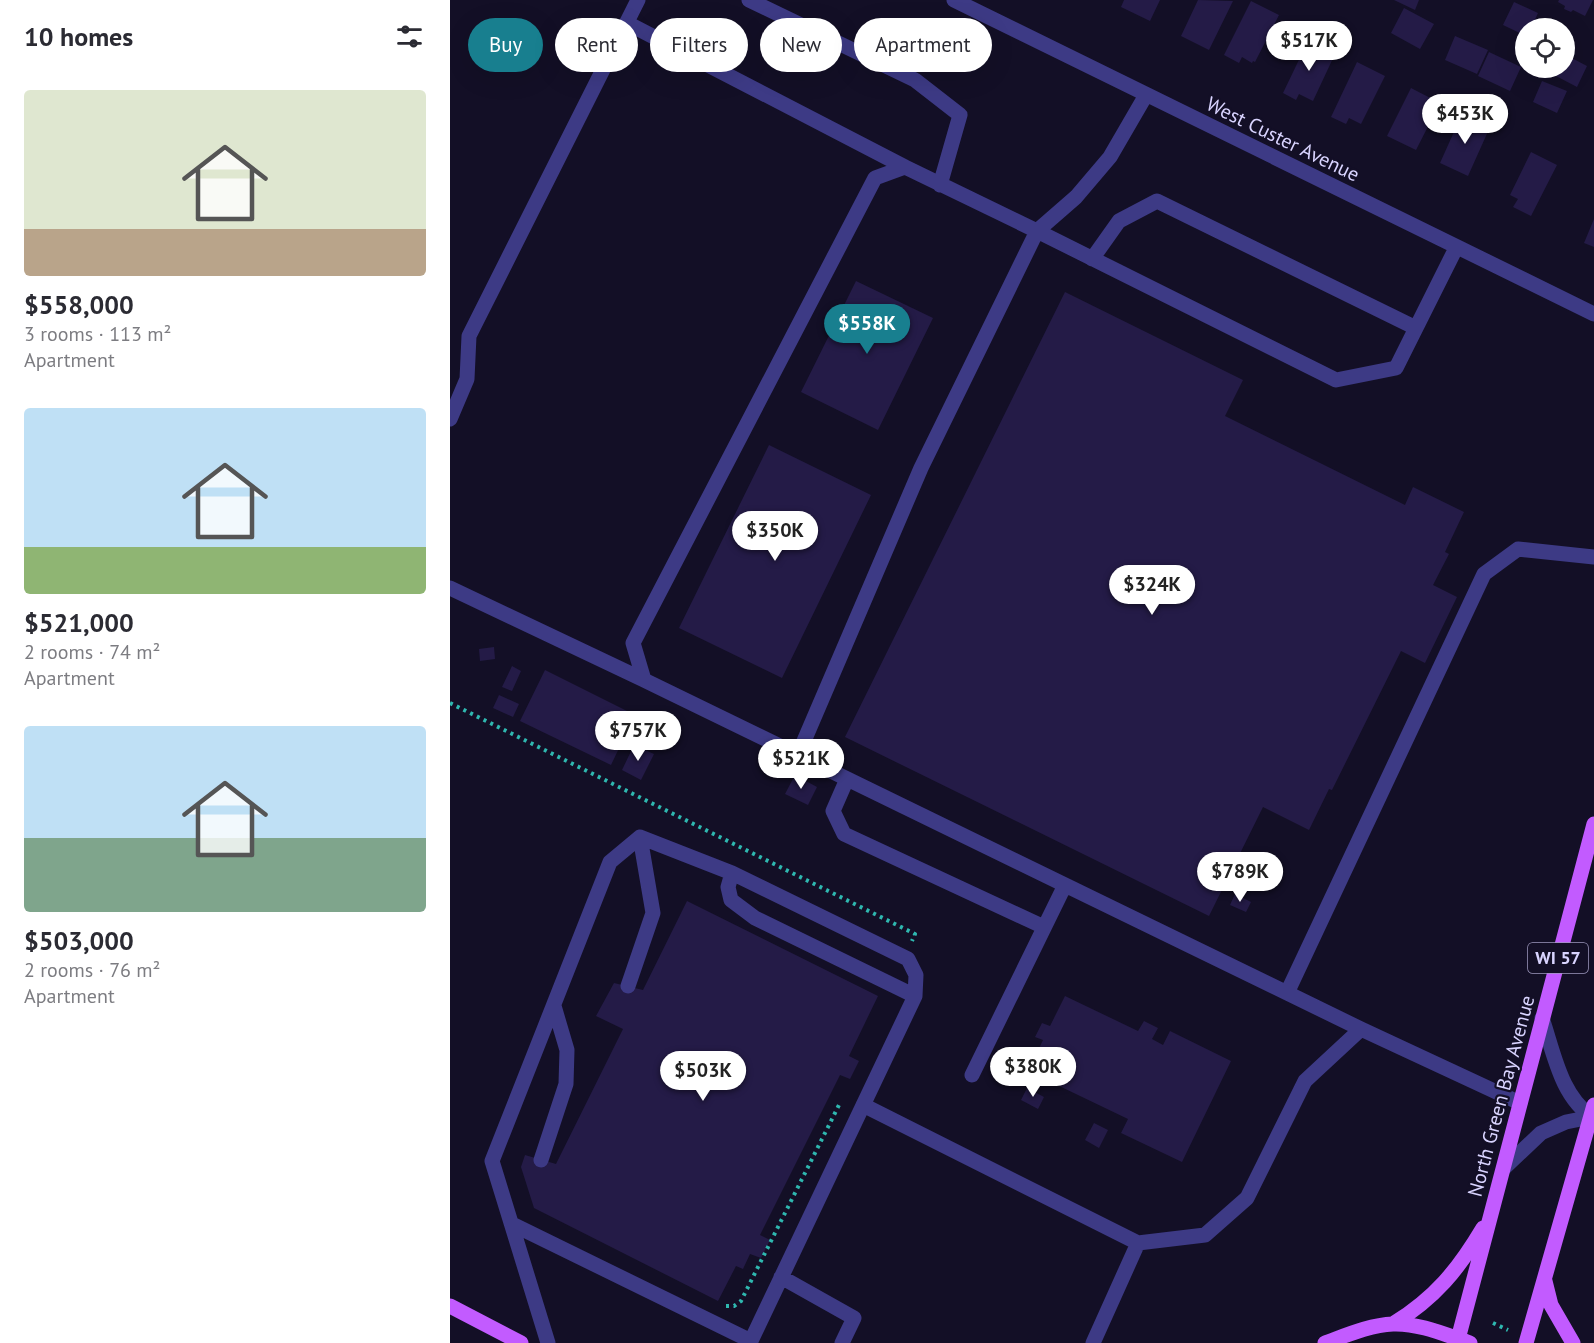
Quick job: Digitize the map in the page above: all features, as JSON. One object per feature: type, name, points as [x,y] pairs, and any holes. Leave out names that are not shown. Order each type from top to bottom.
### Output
[{"type":"main road","name":"North Green Bay Avenue","points":[[1462,1342],[1503,1168],[1594,824]]},
{"type":"main road","points":[[1526,1343],[1593,1113]]},
{"type":"main road","points":[[1325,1343],[1357,1332],[1393,1324],[1414,1311],[1438,1291],[1465,1258],[1493,1210]]},
{"type":"main road","points":[[1545,1281],[1551,1305],[1574,1343]]},
{"type":"main road","points":[[450,1306],[521,1343]]},
{"type":"main road","points":[[1393,1324],[1428,1329],[1462,1342]]},
{"type":"street","points":[[629,18],[638,0]]},
{"type":"street","points":[[749,0],[915,80],[960,116],[940,185]]},
{"type":"street","name":"West Custer Avenue","points":[[954,0],[1455,248],[1594,314]]},
{"type":"street","points":[[638,29],[940,185],[1336,380],[1396,368],[1455,248]]},
{"type":"street","points":[[450,419],[467,379],[470,336],[602,72]]},
{"type":"street","points":[[798,755],[921,468],[1037,231],[1076,197],[1110,157],[1146,95]]},
{"type":"street","points":[[644,680],[633,643],[874,178],[905,167]]},
{"type":"street","points":[[1092,259],[1119,221],[1157,201],[1416,328]]},
{"type":"street","points":[[1287,993],[1484,574],[1518,549],[1594,557]]},
{"type":"street","points":[[450,588],[1361,1029],[1520,1102]]},
{"type":"street","points":[[847,779],[833,811],[844,834],[1044,927]]},
{"type":"street","points":[[512,1224],[750,1342],[915,996],[916,975],[908,959],[732,873],[640,837]]},
{"type":"street","points":[[628,986],[652,913],[640,837]]},
{"type":"street","points":[[548,1343],[492,1161],[610,862],[640,837]]},
{"type":"street","points":[[732,873],[728,887],[731,900],[755,918],[915,996]]},
{"type":"street","points":[[972,1075],[1065,885]]},
{"type":"street","points":[[541,1160],[566,1084],[567,1050],[554,1006]]},
{"type":"street","points":[[1542,1018],[1566,1086],[1573,1098],[1593,1113]]},
{"type":"street","points":[[863,1106],[1138,1243],[1205,1235],[1247,1198],[1305,1081],[1361,1029]]},
{"type":"street","points":[[1503,1168],[1542,1133],[1593,1113]]},
{"type":"street","points":[[1093,1343],[1138,1243]]},
{"type":"street","points":[[781,1277],[854,1318],[842,1343]]},
{"type":"path","points":[[450,703],[915,934]]},
{"type":"path","points":[[722,1306],[734,1306],[741,1301],[841,1101]]},
{"type":"path","points":[[1493,1323],[1508,1330]]},
{"type":"building","points":[[1124,0],[1160,0],[1150,21],[1121,7]]},
{"type":"building","points":[[1198,0],[1233,1],[1209,50],[1181,36]]},
{"type":"building","points":[[1394,0],[1419,0],[1415,10]]},
{"type":"building","points":[[1559,0],[1593,0],[1585,16],[1573,10],[1571,12],[1564,9],[1565,6],[1558,2]]},
{"type":"building","points":[[1251,1],[1279,15],[1255,62],[1252,63],[1242,57],[1239,63],[1224,55]]},
{"type":"building","points":[[1514,2],[1538,13],[1536,18],[1515,18],[1515,31],[1503,25]]},
{"type":"building","points":[[1404,8],[1434,24],[1420,49],[1391,33]]},
{"type":"building","points":[[1455,36],[1488,50],[1477,74],[1445,60]]},
{"type":"building","points":[[1308,41],[1335,54],[1313,101],[1299,94],[1296,100],[1283,93]]},
{"type":"building","points":[[1489,52],[1515,64],[1516,78],[1510,91],[1478,76]]},
{"type":"building","points":[[1575,60],[1587,66],[1577,87],[1560,78],[1575,78]]},
{"type":"building","points":[[1357,62],[1385,76],[1361,124],[1349,118],[1346,124],[1331,117]]},
{"type":"building","points":[[1542,81],[1567,91],[1557,113],[1533,102]]},
{"type":"building","points":[[1411,88],[1440,103],[1416,150],[1387,136]]},
{"type":"building","points":[[1462,114],[1490,127],[1468,176],[1440,163]]},
{"type":"building","points":[[1531,152],[1557,165],[1531,216],[1513,207],[1518,199],[1510,195]]},
{"type":"building","points":[[1594,219],[1594,247],[1584,243]]},
{"type":"building","points":[[856,281],[933,318],[878,430],[801,392]]},
{"type":"building","points":[[1065,292],[1243,380],[1225,416],[1405,505],[1413,487],[1464,512],[1445,552],[1449,554],[1433,585],[1457,597],[1425,663],[1401,651],[1332,790],[1329,789],[1309,830],[1263,807],[1209,916],[845,737]]},
{"type":"building","points":[[769,445],[871,495],[782,678],[679,628]]},
{"type":"building","points":[[494,647],[495,659],[480,661],[479,649]]},
{"type":"building","points":[[512,666],[521,671],[512,691],[502,687]]},
{"type":"building","points":[[545,670],[635,715],[611,765],[520,721]]},
{"type":"building","points":[[499,695],[519,704],[513,717],[493,708]]},
{"type":"building","points":[[634,745],[654,754],[641,780],[622,770]]},
{"type":"building","points":[[795,775],[817,787],[808,805],[785,794]]},
{"type":"building","points":[[1235,894],[1251,902],[1246,912],[1230,905]]},
{"type":"building","points":[[687,901],[878,996],[849,1056],[859,1061],[850,1079],[840,1075],[760,1235],[770,1240],[761,1258],[750,1254],[743,1269],[736,1266],[718,1301],[534,1208],[521,1167],[525,1155],[556,1164],[623,1029],[596,1016],[614,983],[643,990]]},
{"type":"building","points":[[1065,996],[1138,1031],[1144,1021],[1158,1028],[1152,1039],[1163,1045],[1170,1031],[1231,1061],[1182,1162],[1121,1133],[1128,1119],[1028,1071],[1043,1040],[1035,1037],[1042,1023],[1050,1026]]},
{"type":"building","points":[[1027,1088],[1044,1097],[1038,1109],[1021,1100]]},
{"type":"building","points":[[1094,1123],[1108,1130],[1099,1148],[1085,1140]]}]
